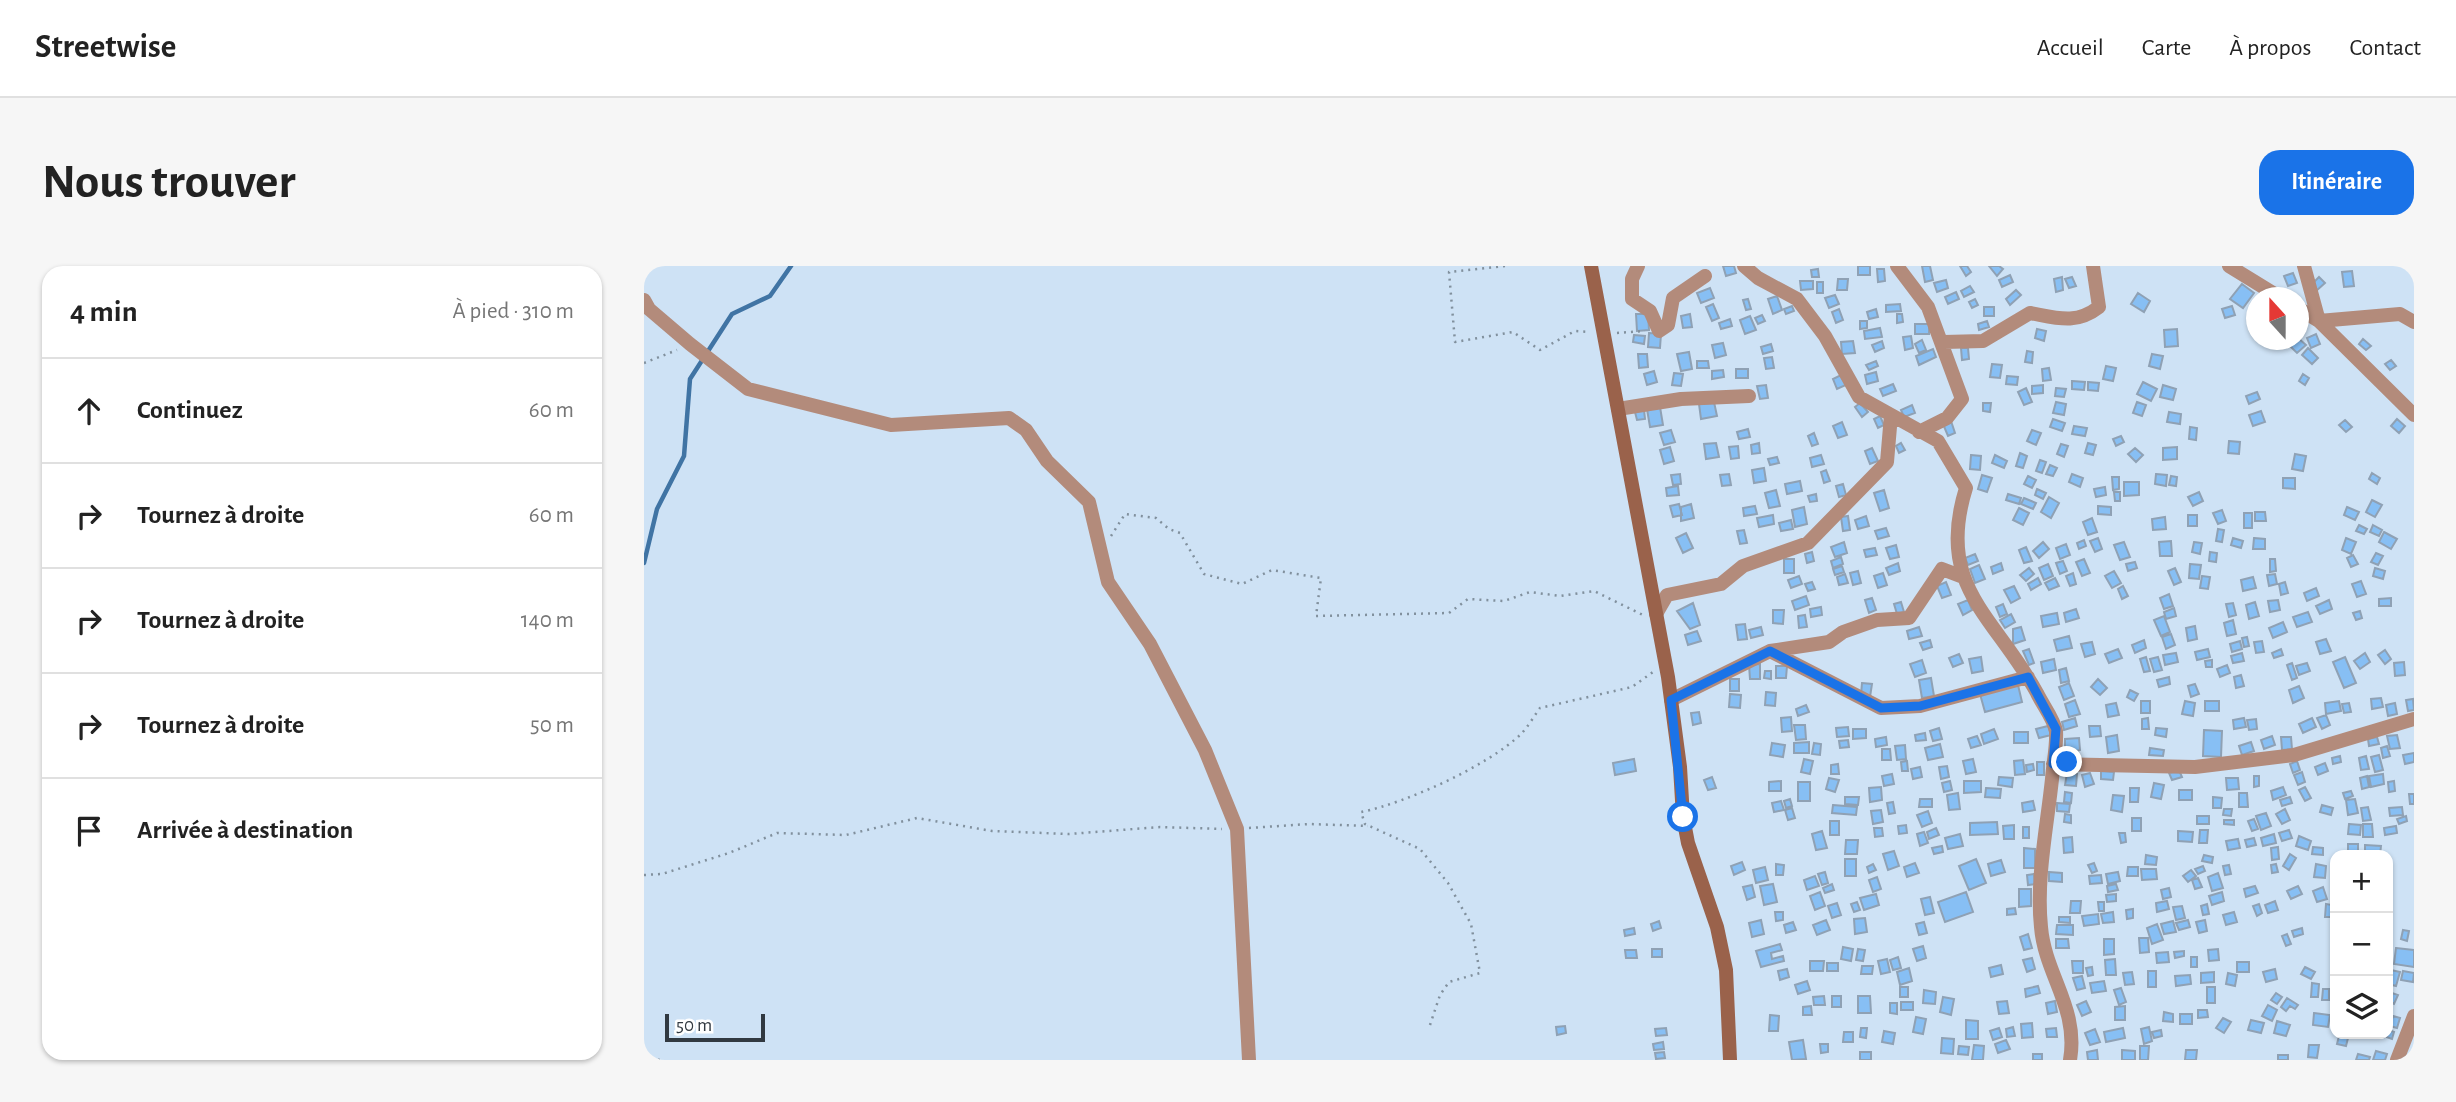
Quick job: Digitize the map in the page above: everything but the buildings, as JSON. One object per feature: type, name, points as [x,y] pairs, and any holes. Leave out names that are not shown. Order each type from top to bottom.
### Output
[{"type":"main road","points":[[1591,266],[1666,664],[1688,843],[1717,927],[1726,970],[1730,1060]]},
{"type":"street","points":[[1638,266],[1632,279],[1632,299],[1650,312],[1659,331],[1668,326],[1673,298],[1705,276]]},
{"type":"street","points":[[1744,266],[1758,278],[1797,299],[1825,336],[1860,397],[1938,441],[1966,488],[1957,518],[1956,544],[1963,577],[1999,639],[2028,677],[2056,729],[2042,866],[2041,927],[2074,1038],[2070,1060]]},
{"type":"street","points":[[1897,266],[1928,307],[1944,342],[1962,399],[1947,418],[1919,432]]},
{"type":"street","points":[[1944,342],[1983,341],[2030,313],[2074,320],[2085,317],[2099,307],[2093,266]]},
{"type":"street","points":[[2230,266],[2263,287]]},
{"type":"street","points":[[2304,266],[2319,321]]},
{"type":"street","points":[[644,300],[649,309],[690,344],[748,388],[819,409],[891,425],[1009,418],[1026,430],[1047,461],[1089,502],[1108,582],[1150,644],[1205,750],[1230,806],[1237,829],[1250,1060]]},
{"type":"street","points":[[2319,321],[2400,314],[2414,322]]},
{"type":"street","points":[[2309,315],[2319,321],[2414,415]]},
{"type":"street","points":[[1618,409],[1682,399],[1749,396]]},
{"type":"street","points":[[1656,614],[1667,595],[1721,584],[1743,566],[1808,543],[1887,462],[1891,415]]},
{"type":"street","points":[[1671,700],[1770,651],[1829,642],[1843,632],[1877,620],[1909,618],[1942,569],[1963,577]]},
{"type":"street","points":[[1770,651],[1881,708],[1920,706],[2028,677]]},
{"type":"street","points":[[2053,764],[2195,767],[2294,755],[2414,719]]},
{"type":"street","points":[[2397,1060],[2414,1016]]},
{"type":"path","points":[[1505,266],[1449,272],[1455,342],[1513,332],[1540,350],[1575,331],[1605,334],[1659,331]]},
{"type":"path","points":[[644,363],[690,344]]},
{"type":"path","points":[[1101,551],[1125,514],[1156,518],[1169,529],[1180,533],[1204,574],[1242,584],[1272,570],[1321,578],[1317,616],[1449,613],[1468,599],[1504,601],[1531,592],[1560,596],[1594,591],[1642,615],[1656,614]]},
{"type":"path","points":[[1368,826],[1361,812],[1419,794],[1493,754],[1521,734],[1540,708],[1632,687],[1666,664]]},
{"type":"path","points":[[644,875],[662,874],[776,833],[846,835],[917,818],[992,831],[1069,834],[1160,827],[1237,829],[1309,824],[1368,826],[1420,849],[1448,883],[1471,924],[1480,974],[1449,982],[1440,995],[1430,1025]]},
{"type":"path","points":[[644,1058],[661,1060]]},
{"type":"waterway","points":[[644,563],[657,509],[684,456],[690,379],[732,314],[770,296],[791,266]]},
{"type":"route","points":[[1683,817],[1680,767],[1671,700],[1770,651],[1881,708],[1920,706],[2028,677],[2056,729],[2053,764],[2067,762]]}]
